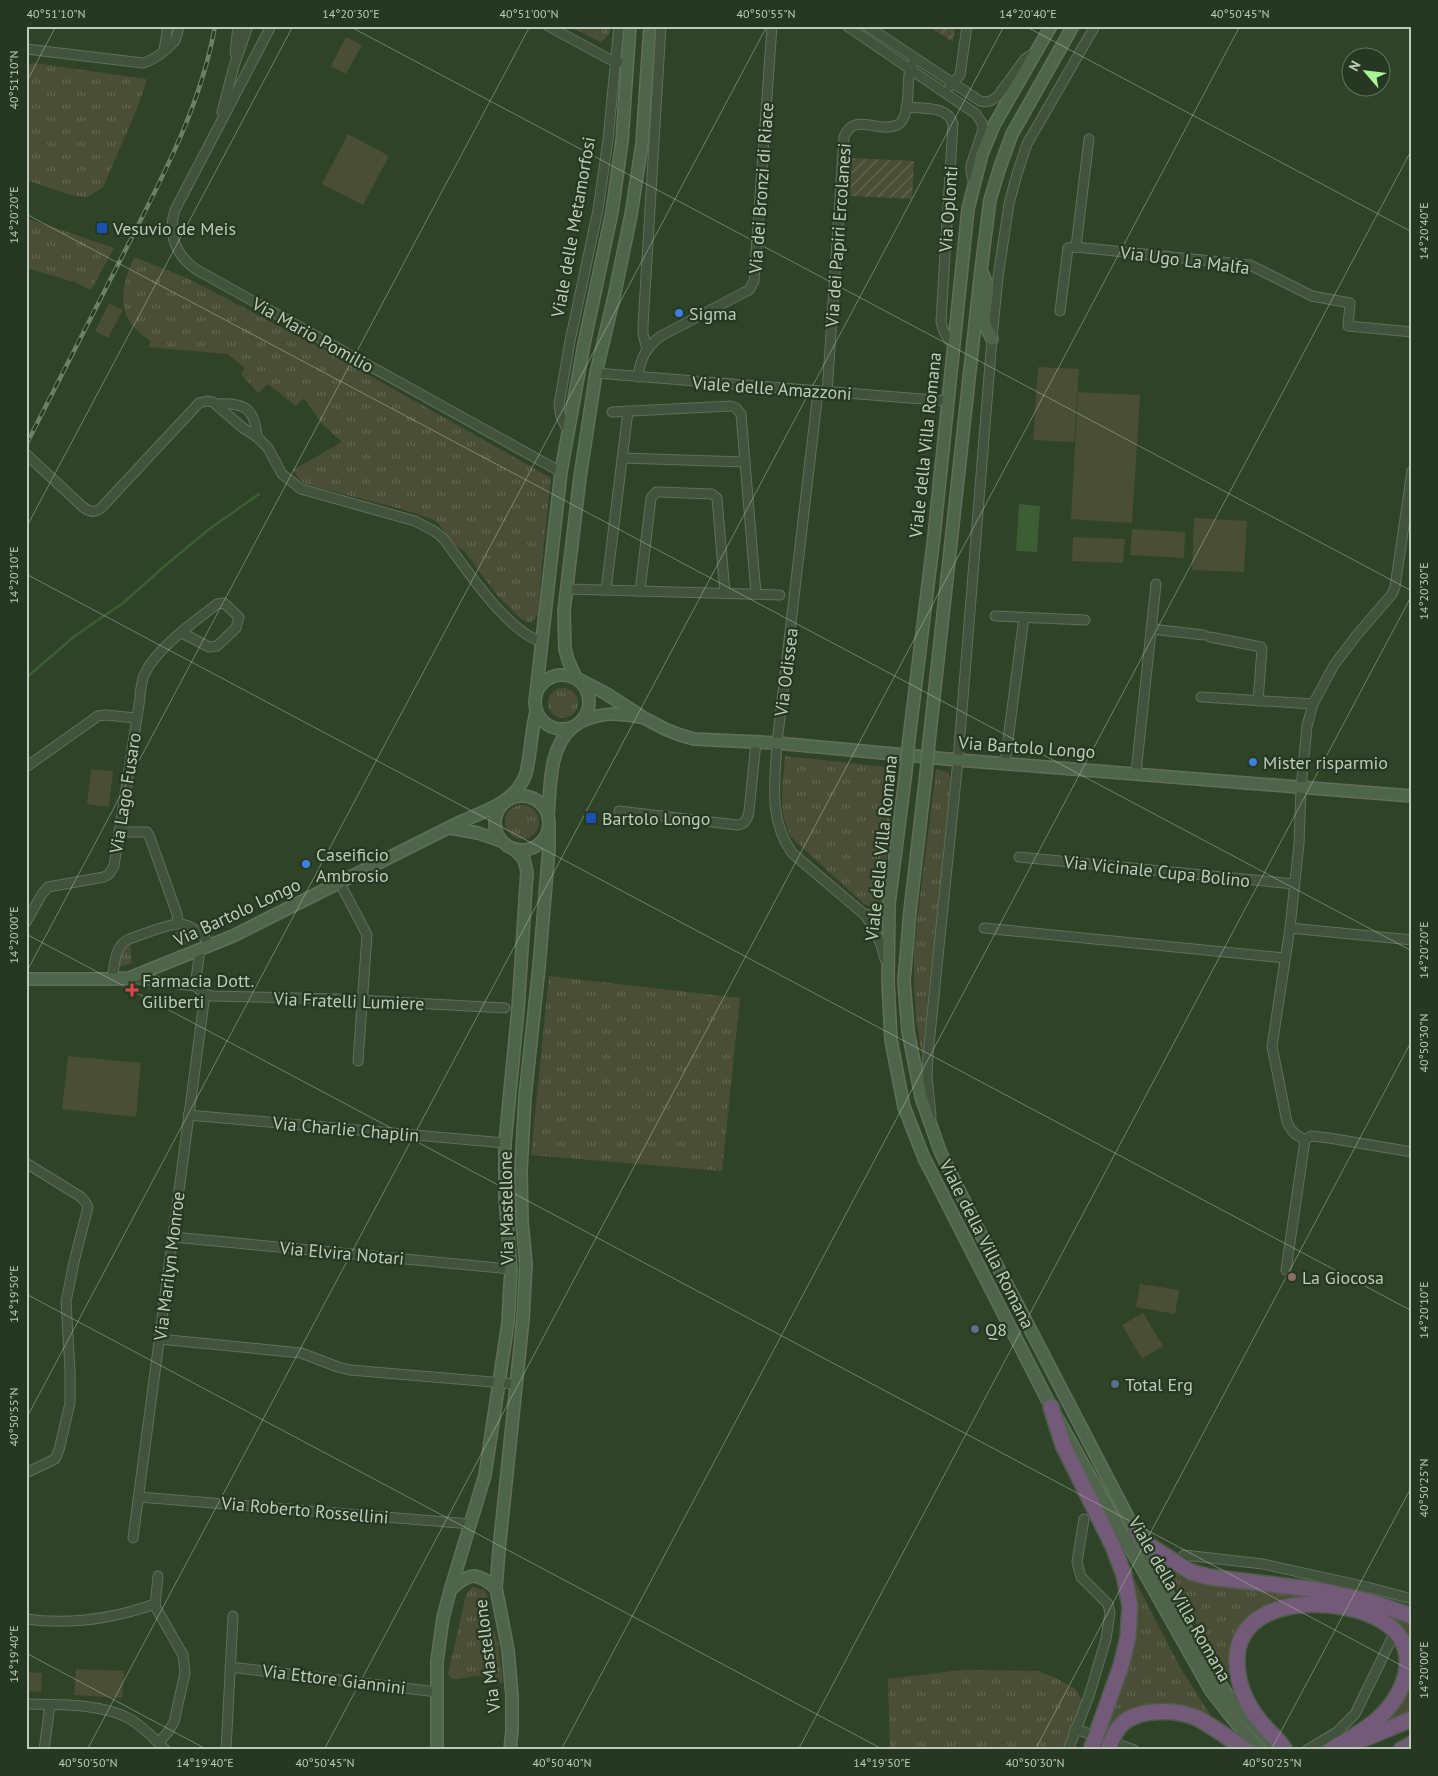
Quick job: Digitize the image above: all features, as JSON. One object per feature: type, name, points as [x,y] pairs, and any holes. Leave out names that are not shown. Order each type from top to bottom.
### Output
[{"type":"highway","points":[[1052,1407],[1063,1446],[1113,1546],[1124,1575],[1130,1606],[1128,1637],[1091,1750]]},
{"type":"highway","points":[[1137,1531],[1150,1546],[1191,1572],[1209,1577],[1318,1590],[1369,1601],[1410,1605]]},
{"type":"highway","points":[[1263,1745],[1254,1713],[1246,1701],[1237,1664],[1238,1648],[1242,1636],[1252,1624],[1267,1614],[1284,1608],[1334,1605],[1363,1613],[1387,1624],[1399,1637],[1406,1651],[1408,1667],[1402,1687],[1391,1705],[1380,1717],[1330,1750]]},
{"type":"highway","points":[[1112,1746],[1111,1741],[1123,1723],[1156,1711],[1177,1712],[1196,1718],[1217,1730],[1285,1750]]},
{"type":"highway","points":[[1338,1750],[1412,1719]]},
{"type":"highway","points":[[1401,1750],[1412,1744]]},
{"type":"street","points":[[161,53],[168,26]]},
{"type":"street","points":[[26,49],[136,62],[151,61],[175,41],[179,26]]},
{"type":"street","points":[[234,66],[238,26]]},
{"type":"street","points":[[234,66],[248,26]]},
{"type":"street","name":"Via Mario Pomilio","points":[[271,26],[173,216],[174,241],[185,261],[197,270],[561,472]]},
{"type":"street","points":[[548,26],[614,61],[628,63]]},
{"type":"street","name":"Viale delle Metamorfosi","points":[[568,431],[561,417],[559,405],[570,341],[598,210],[608,140],[618,26]]},
{"type":"street","name":"Viale delle Metamorfosi","points":[[536,694],[561,472],[612,212],[622,142],[630,26]]},
{"type":"street","points":[[576,678],[568,660],[564,640],[564,611],[580,477],[596,374],[623,251],[642,144],[650,26]]},
{"type":"street","points":[[638,377],[639,367],[647,349],[642,326],[661,26]]},
{"type":"street","name":"Via dei Bronzi di Riace","points":[[647,349],[661,336],[747,291],[754,281],[772,26]]},
{"type":"street","points":[[847,26],[976,114],[982,123],[983,130],[971,166],[974,184]]},
{"type":"street","points":[[866,26],[984,102],[997,97],[1025,59],[1036,52]]},
{"type":"street","points":[[944,91],[960,75],[967,26]]},
{"type":"street","name":"Viale della Villa Romana","points":[[1051,26],[994,125],[982,154],[968,209],[934,536],[890,904],[888,969],[891,1040],[904,1107],[924,1158],[1052,1407],[1211,1691],[1232,1718],[1263,1745]]},
{"type":"street","name":"Viale della Villa Romana","points":[[932,1132],[927,1075],[928,1055],[958,760],[992,340],[1007,213],[1027,144],[1095,26]]},
{"type":"street","name":"Viale della Villa Romana","points":[[1075,27],[1012,134],[990,200],[910,910],[904,981],[908,1031],[913,1064],[932,1132],[978,1227],[1198,1650],[1263,1745]]},
{"type":"street","points":[[234,66],[246,63],[256,54]]},
{"type":"street","points":[[906,107],[910,68],[916,59]]},
{"type":"street","name":"Via Mario Pomilio","points":[[212,138],[221,115],[234,66]]},
{"type":"street","name":"Via Oplonti","points":[[906,107],[941,110],[950,117],[954,124],[941,318],[942,328],[946,337],[953,345]]},
{"type":"street","name":"Via dei Papiri Ercolanesi","points":[[822,392],[844,137],[849,128],[858,124],[897,125],[902,120],[906,107]]},
{"type":"street","points":[[1060,311],[1068,248],[1076,247],[1089,139]]},
{"type":"street","name":"Via Ugo La Malfa","points":[[1076,247],[1250,265],[1312,296],[1350,303],[1348,326],[1412,332]]},
{"type":"street","points":[[981,270],[988,288],[984,323],[992,340]]},
{"type":"street","points":[[579,373],[596,374]]},
{"type":"street","name":"Viale delle Amazzoni","points":[[596,374],[947,401]]},
{"type":"street","name":"Via Odissea","points":[[822,392],[777,743],[774,797],[778,824],[784,842],[792,853],[865,915],[873,925],[881,941],[888,969]]},
{"type":"street","points":[[26,454],[83,507],[88,511],[96,511],[104,506],[199,403],[207,401],[216,404],[230,403],[242,405],[254,418],[257,437]]},
{"type":"street","points":[[216,404],[243,428],[257,437],[268,448],[282,474],[301,489],[415,521],[434,531],[443,538],[502,613],[522,632],[542,642]]},
{"type":"street","points":[[612,412],[731,406],[736,408],[741,414],[756,594]]},
{"type":"street","points":[[606,590],[628,411]]},
{"type":"street","points":[[622,458],[745,462]]},
{"type":"street","points":[[1304,1140],[1290,1129],[1272,1046],[1290,928],[1299,844],[1304,743],[1313,704],[1334,665],[1392,594],[1398,574],[1412,471]]},
{"type":"street","points":[[561,472],[580,477]]},
{"type":"street","points":[[640,591],[651,498],[652,495],[660,492],[712,494],[717,498],[725,593]]},
{"type":"street","points":[[1136,773],[1156,584]]},
{"type":"street","points":[[567,590],[780,595]]},
{"type":"street","name":"Via Lago Fusaro","points":[[26,922],[48,887],[104,877],[109,874],[114,866],[140,696],[144,675],[153,660],[182,633],[220,602],[224,603],[239,618],[236,628],[221,645],[209,647],[182,633]]},
{"type":"street","points":[[994,616],[1085,620]]},
{"type":"street","points":[[1005,763],[1024,617]]},
{"type":"street","points":[[1151,629],[1207,636],[1261,647],[1258,701]]},
{"type":"street","points":[[450,828],[478,833],[501,841],[514,849],[532,848],[540,843],[546,836],[549,828],[548,815],[553,764],[557,746],[565,734],[578,724],[589,710],[589,695],[583,684],[576,678],[557,675],[549,678],[540,686],[536,694],[536,712],[541,720],[550,727],[560,730],[578,724]]},
{"type":"street","name":"Via Bartolo Longo","points":[[576,678],[605,693],[644,718],[680,735],[694,738],[777,743],[958,760],[1412,796]]},
{"type":"street","points":[[1201,697],[1313,704]]},
{"type":"street","name":"Via Bartolo Longo","points":[[26,979],[128,978],[205,948],[340,883],[460,822],[493,808],[506,800],[519,788],[526,773],[536,712]]},
{"type":"street","name":"Via Bartolo Longo","points":[[578,724],[598,715],[612,713],[644,718]]},
{"type":"street","points":[[26,767],[98,716],[136,718]]},
{"type":"street","points":[[619,811],[737,825],[742,824],[749,811],[756,742]]},
{"type":"street","points":[[501,841],[495,827],[495,820],[496,812],[506,800],[520,795],[534,798],[545,808],[548,815]]},
{"type":"street","name":"Via Mastellone","points":[[510,1750],[512,1732],[508,1650],[496,1588],[526,1264],[522,1222],[521,1171],[525,1097],[539,967],[549,828]]},
{"type":"street","points":[[119,832],[147,832],[149,835],[177,914],[178,923]]},
{"type":"street","name":"Via Mastellone","points":[[437,1750],[437,1660],[444,1618],[450,1591],[485,1475],[508,1324],[511,1270],[505,1198],[504,1144],[518,1009],[527,872],[524,860],[514,849]]},
{"type":"street","name":"Via Vicinale Cupa Bolino","points":[[1020,857],[1294,884]]},
{"type":"street","points":[[340,883],[367,935],[358,1061]]},
{"type":"street","points":[[26,901],[35,906]]},
{"type":"street","points":[[865,915],[880,913],[890,904]]},
{"type":"street","points":[[112,979],[118,948],[122,943],[178,923],[200,933],[208,941],[195,986]]},
{"type":"street","points":[[984,928],[1284,961]]},
{"type":"street","points":[[1290,928],[1412,940]]},
{"type":"street","points":[[994,935],[1284,961]]},
{"type":"street","points":[[128,978],[195,986],[205,994]]},
{"type":"street","name":"Via Fratelli Lumiere","points":[[205,994],[212,996],[363,1000],[505,1008]]},
{"type":"street","name":"Via Marilyn Monroe","points":[[133,1538],[205,994]]},
{"type":"street","name":"Via Charlie Chaplin","points":[[188,1115],[504,1144]]},
{"type":"street","points":[[1304,1140],[1311,1136],[1412,1152]]},
{"type":"street","points":[[1286,1270],[1304,1140]]},
{"type":"street","points":[[26,1164],[81,1197],[88,1207],[66,1302],[70,1370],[69,1412],[55,1459],[26,1473]]},
{"type":"street","name":"Via Elvira Notari","points":[[173,1237],[511,1270]]},
{"type":"street","points":[[159,1339],[301,1353],[338,1368],[350,1370],[516,1384]]},
{"type":"street","name":"Via Roberto Rossellini","points":[[139,1496],[471,1524]]},
{"type":"street","points":[[1068,1750],[1089,1696],[1106,1639],[1110,1613],[1108,1604],[1080,1577],[1077,1562],[1084,1519]]},
{"type":"street","points":[[1184,1555],[1263,1564],[1366,1586],[1410,1605]]},
{"type":"street","points":[[158,1576],[155,1604],[157,1611],[183,1655],[185,1673],[174,1722],[158,1743]]},
{"type":"street","name":"Via Mastellone","points":[[450,1591],[464,1578],[474,1576],[483,1578],[496,1588]]},
{"type":"street","points":[[26,1619],[79,1621],[132,1611],[155,1604]]},
{"type":"street","points":[[226,1750],[233,1616]]},
{"type":"street","points":[[1307,1750],[1337,1732],[1355,1714],[1392,1638]]},
{"type":"street","name":"Via Ettore Giannini","points":[[230,1667],[437,1692]]},
{"type":"street","points":[[26,1704],[101,1709],[117,1713],[137,1724],[166,1750]]},
{"type":"street","points":[[44,1750],[50,1705]]},
{"type":"street","points":[[1075,1729],[1090,1734]]},
{"type":"street","points":[[1112,1746],[1134,1750]]},
{"type":"green space","points":[[569,26],[610,26],[608,35],[600,42]]},
{"type":"green space","points":[[936,26],[955,26],[953,42],[934,30]]},
{"type":"green space","points":[[346,37],[362,45],[346,74],[331,66]]},
{"type":"green space","points":[[34,63],[146,79],[134,116],[103,187],[88,197],[74,196],[26,180],[26,64]]},
{"type":"green space","points":[[348,134],[389,156],[363,205],[322,184]]},
{"type":"green space","points":[[852,158],[914,161],[912,199],[850,196]]},
{"type":"green space","points":[[26,218],[114,248],[91,290],[75,282],[26,268]]},
{"type":"green space","points":[[134,257],[189,279],[319,347],[551,478],[538,615],[532,622],[521,619],[497,595],[464,551],[454,544],[438,523],[432,519],[405,510],[305,484],[298,478],[293,470],[342,442],[322,424],[304,398],[296,406],[268,384],[258,393],[241,374],[245,368],[227,354],[148,347],[151,341],[131,323],[123,304],[125,281]]},
{"type":"green space","points":[[109,303],[123,310],[108,338],[95,331]]},
{"type":"green space","points":[[1038,367],[1079,369],[1074,442],[1033,440]]},
{"type":"green space","points":[[1078,392],[1140,395],[1132,523],[1071,519]]},
{"type":"green space","points":[[1194,518],[1247,521],[1244,572],[1192,570]]},
{"type":"green space","points":[[1132,529],[1185,532],[1184,558],[1130,555]]},
{"type":"green space","points":[[1073,537],[1125,539],[1123,563],[1072,561]]},
{"type":"green space","points":[[563,688],[574,692],[578,703],[574,714],[563,718],[552,714],[548,703],[552,692]]},
{"type":"green space","points":[[785,756],[895,768],[883,900],[879,905],[872,907],[864,904],[791,837],[782,807]]},
{"type":"green space","points":[[91,769],[113,771],[109,807],[87,804]]},
{"type":"green space","points":[[936,769],[948,772],[951,780],[922,1057],[916,1018],[914,947]]},
{"type":"green space","points":[[522,805],[534,810],[539,822],[534,834],[522,839],[510,834],[505,822],[510,810]]},
{"type":"green space","points":[[180,931],[194,935],[193,942],[182,946],[175,932]]},
{"type":"green space","points":[[130,945],[132,963],[119,967],[123,949]]},
{"type":"green space","points":[[549,976],[740,998],[722,1171],[531,1155]]},
{"type":"green space","points":[[68,1056],[141,1063],[136,1117],[62,1109]]},
{"type":"green space","points":[[1140,1284],[1179,1290],[1175,1314],[1136,1307]]},
{"type":"green space","points":[[1143,1313],[1163,1346],[1142,1359],[1122,1325]]},
{"type":"green space","points":[[1164,1562],[1309,1594],[1412,1621],[1412,1712],[1393,1719],[1389,1713],[1406,1642],[1329,1602],[1271,1614],[1245,1622],[1234,1638],[1230,1658],[1230,1672],[1225,1675],[1162,1564]]},
{"type":"green space","points":[[1131,1573],[1181,1669],[1217,1725],[1146,1708],[1101,1750],[1094,1750],[1125,1664],[1128,1574]]},
{"type":"green space","points":[[472,1587],[484,1590],[487,1594],[492,1626],[498,1643],[503,1683],[484,1676],[452,1679],[448,1674],[466,1595]]},
{"type":"green space","points":[[76,1669],[124,1671],[122,1698],[74,1695]]},
{"type":"green space","points":[[962,1670],[1038,1671],[1056,1678],[1075,1689],[1083,1701],[1064,1750],[890,1750],[888,1679]]},
{"type":"green space","points":[[26,1672],[42,1673],[41,1692],[26,1691]]},
{"type":"shaded area","points":[[1019,504],[1040,506],[1037,552],[1016,551]]},
{"type":"waterway","points":[[26,678],[76,635],[123,603],[208,530],[259,494]]},
{"type":"tunnel","points":[[1393,1635],[1407,1606]]},
{"type":"railway","points":[[26,445],[168,165],[201,84],[215,26]]},
{"type":"place","name":"Vesuvio de Meis","points":[[102,228]]},
{"type":"place","name":"Sigma","points":[[679,313]]},
{"type":"place","name":"Mister risparmio","points":[[1253,762]]},
{"type":"place","name":"Bartolo Longo","points":[[591,818]]},
{"type":"place","name":"Caseificio Ambrosio","points":[[306,864]]},
{"type":"place","name":"Farmacia Dott. Giliberti","points":[[132,990]]},
{"type":"place","name":"La Giocosa","points":[[1292,1277]]},
{"type":"place","name":"Q8","points":[[975,1329]]},
{"type":"place","name":"Total Erg","points":[[1115,1384]]}]
